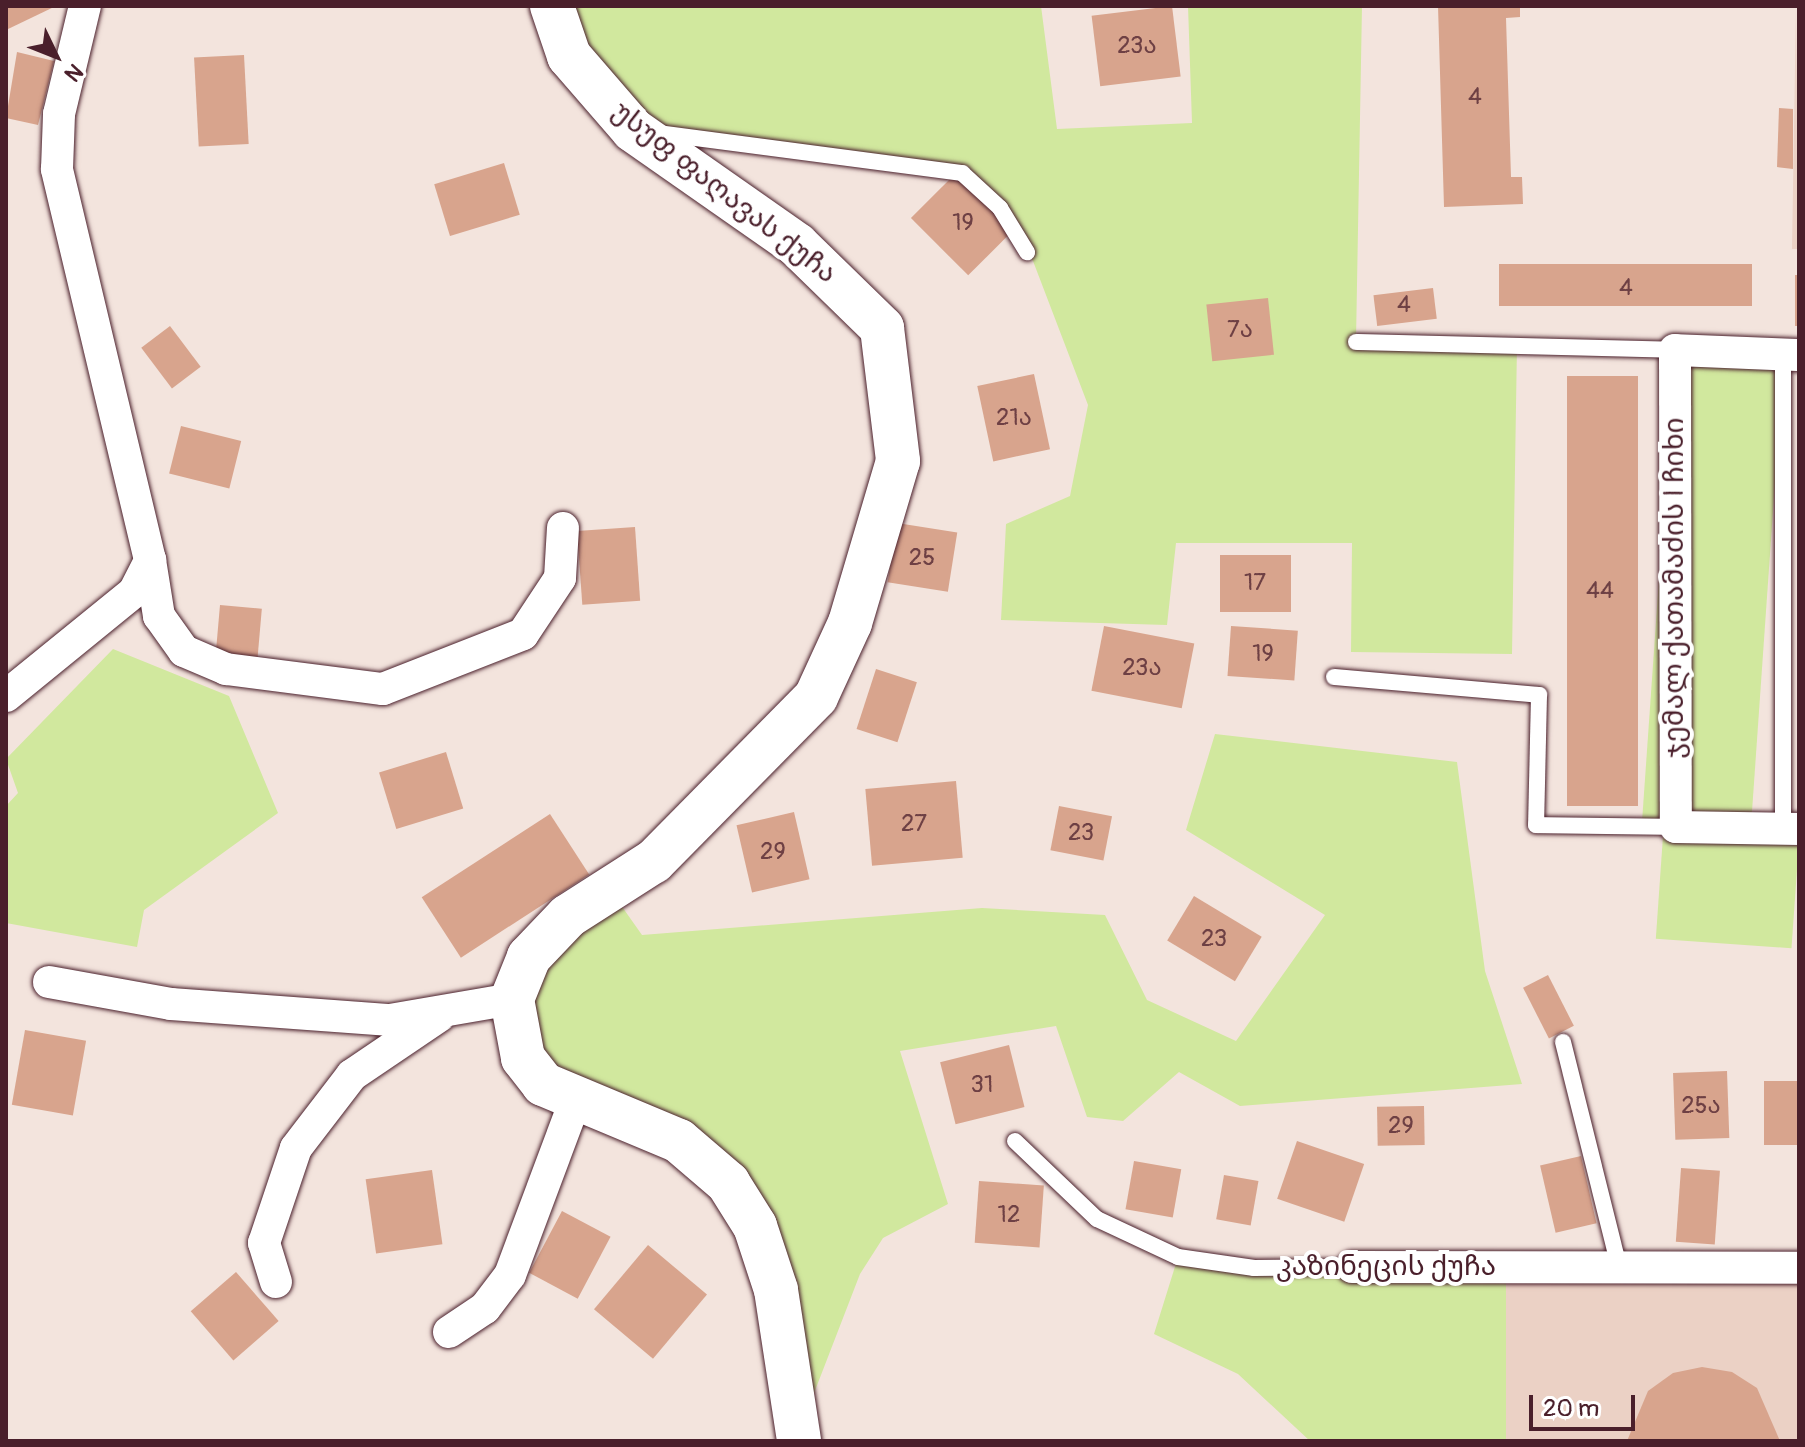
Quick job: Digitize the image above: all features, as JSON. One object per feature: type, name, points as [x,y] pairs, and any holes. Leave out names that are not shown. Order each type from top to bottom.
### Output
[{"type":"street","points":[[85,6],[59,114],[57,169],[150,560],[159,616],[184,651],[226,669],[383,689],[523,634],[560,578],[563,528]]},
{"type":"street","name":"უსუფ ფაღავას ქუჩა","points":[[512,999],[529,957],[568,916],[654,861],[816,697],[850,623],[898,461],[882,328],[797,245],[633,130],[569,56],[552,6]]},
{"type":"street","points":[[1675,350],[1791,355]]},
{"type":"street","name":"ჯემალ ქათამაძის I ჩიხი","points":[[1675,350],[1676,827]]},
{"type":"street","points":[[6,696],[134,592],[150,560]]},
{"type":"street","points":[[1676,827],[1791,829]]},
{"type":"street","points":[[49,982],[171,1004],[390,1020],[512,999],[523,1058],[543,1084],[575,1101],[679,1141],[728,1183],[755,1226],[776,1290],[799,1441]]},
{"type":"street","points":[[276,1282],[264,1243],[296,1148],[352,1075],[448,1009]]},
{"type":"street","points":[[449,1332],[485,1308],[510,1275],[575,1101]]},
{"type":"street","name":"კაზინეცის ქუჩა","points":[[1352,1267],[1799,1268]]},
{"type":"lane","points":[[633,130],[962,173],[1000,208],[1027,252]]},
{"type":"lane","points":[[1356,342],[1675,350]]},
{"type":"lane","points":[[1791,355],[1791,829]]},
{"type":"lane","points":[[1334,677],[1539,695],[1536,825],[1676,827]]},
{"type":"lane","points":[[1563,1042],[1619,1266]]},
{"type":"lane","name":"კაზინეცის ქუჩა","points":[[1015,1141],[1097,1219],[1178,1257],[1254,1268],[1352,1267]]},
{"type":"shaded area","points":[[1796,6],[1799,249],[1792,249]]},
{"type":"shaded area","points":[[1506,1266],[1799,1266],[1799,1441],[1506,1441]]},
{"type":"green space","points":[[552,6],[1041,6],[1057,129],[1192,123],[1188,6],[1362,6],[1356,341],[1517,345],[1512,654],[1351,652],[1352,543],[1176,543],[1167,625],[1001,620],[1006,524],[1070,496],[1088,405],[1033,261],[1000,208],[962,173],[633,130]]},
{"type":"green space","points":[[1675,350],[1784,358],[1750,833],[1642,826]]},
{"type":"green space","points":[[113,649],[229,696],[278,813],[144,910],[137,947],[6,923],[6,806],[18,793],[6,759]]},
{"type":"green space","points":[[1215,734],[1457,762],[1485,971],[1522,1084],[1240,1106],[1179,1072],[1123,1121],[1087,1117],[1056,1026],[900,1051],[948,1204],[883,1238],[860,1274],[799,1432],[728,1183],[543,1084],[529,957],[611,891],[642,935],[982,908],[1105,915],[1147,1000],[1236,1041],[1325,915],[1186,830]]},
{"type":"green space","points":[[1663,836],[1799,845],[1791,948],[1656,939]]},
{"type":"green space","points":[[1178,1257],[1254,1268],[1506,1266],[1506,1441],[1310,1441],[1238,1374],[1154,1334]]},
{"type":"building","points":[[6,6],[56,6],[6,30]]},
{"type":"building","points":[[1172,6],[1181,76],[1100,86],[1092,16]]},
{"type":"building","points":[[1438,6],[1520,6],[1520,17],[1506,18],[1511,177],[1522,177],[1523,204],[1444,207]]},
{"type":"building","points":[[17,52],[54,61],[38,125],[6,118]]},
{"type":"building","points":[[244,55],[249,144],[199,146],[194,58]]},
{"type":"building","points":[[1779,108],[1793,109],[1793,169],[1777,167]]},
{"type":"building","points":[[504,163],[520,215],[450,236],[434,184]]},
{"type":"building","points":[[959,170],[1016,227],[968,275],[911,218]]},
{"type":"building","points":[[1499,264],[1752,264],[1752,306],[1499,306]]},
{"type":"building","points":[[1795,275],[1799,275],[1799,326],[1795,326]]},
{"type":"building","points":[[1433,288],[1437,319],[1377,326],[1373,295]]},
{"type":"building","points":[[1268,298],[1274,355],[1212,361],[1206,304]]},
{"type":"building","points":[[170,326],[201,367],[172,388],[141,348]]},
{"type":"building","points":[[1034,374],[1050,449],[993,461],[977,386]]},
{"type":"building","points":[[1567,376],[1638,376],[1638,806],[1567,806]]},
{"type":"building","points":[[181,426],[241,441],[229,489],[169,474]]},
{"type":"building","points":[[897,523],[957,533],[948,592],[888,582]]},
{"type":"building","points":[[635,527],[640,601],[582,605],[577,531]]},
{"type":"building","points":[[1220,555],[1291,555],[1291,612],[1220,612]]},
{"type":"building","points":[[220,605],[262,609],[257,658],[216,655]]},
{"type":"building","points":[[1104,626],[1194,644],[1182,708],[1091,691]]},
{"type":"building","points":[[1231,626],[1298,631],[1294,681],[1228,676]]},
{"type":"building","points":[[876,669],[917,682],[897,742],[857,729]]},
{"type":"building","points":[[446,752],[463,808],[396,829],[379,772]]},
{"type":"building","points":[[956,781],[963,858],[872,866],[865,789]]},
{"type":"building","points":[[1059,806],[1112,816],[1103,860],[1050,850]]},
{"type":"building","points":[[794,812],[810,879],[752,893],[737,825]]},
{"type":"building","points":[[550,814],[589,874],[461,958],[422,897]]},
{"type":"building","points":[[1194,896],[1262,937],[1235,981],[1167,941]]},
{"type":"building","points":[[1548,975],[1574,1026],[1549,1038],[1523,988]]},
{"type":"building","points":[[25,1030],[86,1041],[73,1116],[12,1105]]},
{"type":"building","points":[[1009,1045],[1024,1107],[956,1124],[940,1062]]},
{"type":"building","points":[[1727,1071],[1729,1138],[1675,1140],[1673,1073]]},
{"type":"building","points":[[1764,1081],[1799,1081],[1799,1145],[1764,1145]]},
{"type":"building","points":[[1424,1106],[1425,1145],[1378,1146],[1377,1107]]},
{"type":"building","points":[[1297,1141],[1364,1164],[1344,1222],[1277,1199]]},
{"type":"building","points":[[1581,1156],[1597,1223],[1556,1233],[1540,1165]]},
{"type":"building","points":[[1134,1161],[1181,1169],[1173,1218],[1125,1209]]},
{"type":"building","points":[[1681,1168],[1720,1171],[1715,1245],[1676,1242]]},
{"type":"building","points":[[432,1170],[442,1244],[376,1254],[366,1179]]},
{"type":"building","points":[[1224,1175],[1258,1181],[1251,1225],[1216,1219]]},
{"type":"building","points":[[979,1181],[1044,1186],[1040,1247],[975,1243]]},
{"type":"building","points":[[562,1211],[611,1237],[578,1299],[529,1273]]},
{"type":"building","points":[[648,1245],[707,1294],[653,1359],[594,1309]]},
{"type":"building","points":[[236,1272],[279,1321],[233,1360],[191,1311]]},
{"type":"building","points":[[1702,1367],[1732,1372],[1757,1388],[1780,1441],[1627,1441],[1648,1391],[1673,1373]]}]
